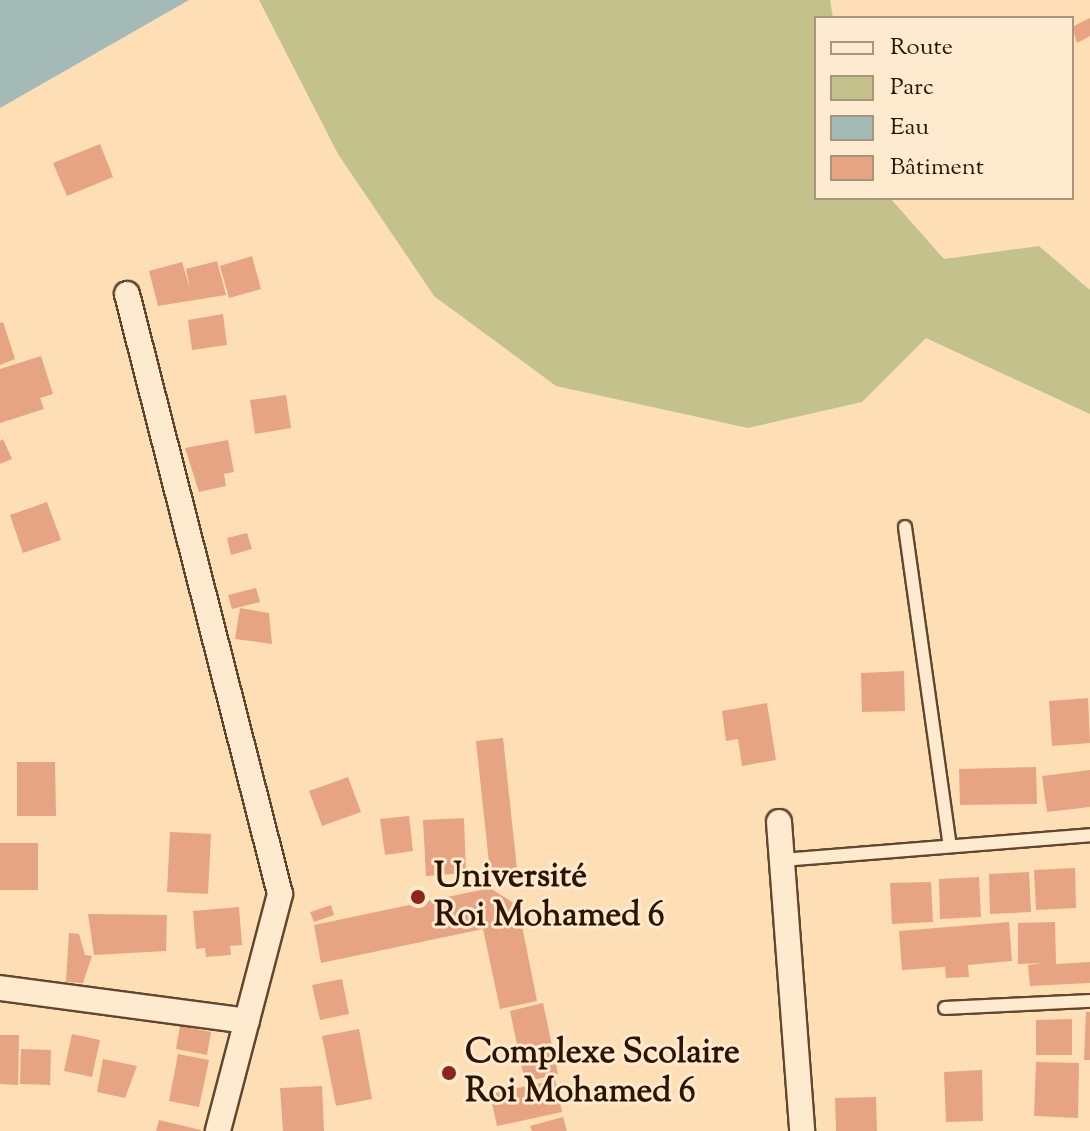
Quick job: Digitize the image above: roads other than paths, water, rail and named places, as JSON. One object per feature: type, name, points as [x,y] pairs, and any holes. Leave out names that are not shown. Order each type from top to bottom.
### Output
[{"type":"street","points":[[127,294],[280,894],[218,1131]]},
{"type":"street","points":[[779,822],[802,1131]]},
{"type":"street","points":[[0,988],[247,1021]]},
{"type":"lane","points":[[905,527],[950,846]]},
{"type":"lane","points":[[782,860],[1090,835]]},
{"type":"lane","points":[[945,1008],[1090,1001]]},
{"type":"water","points":[[0,0],[189,0],[0,108]]},
{"type":"place","name":"Université Roi Mohamed 6","points":[[418,897]]},
{"type":"place","name":"Complexe Scolaire Roi Mohamed 6","points":[[449,1073]]}]
